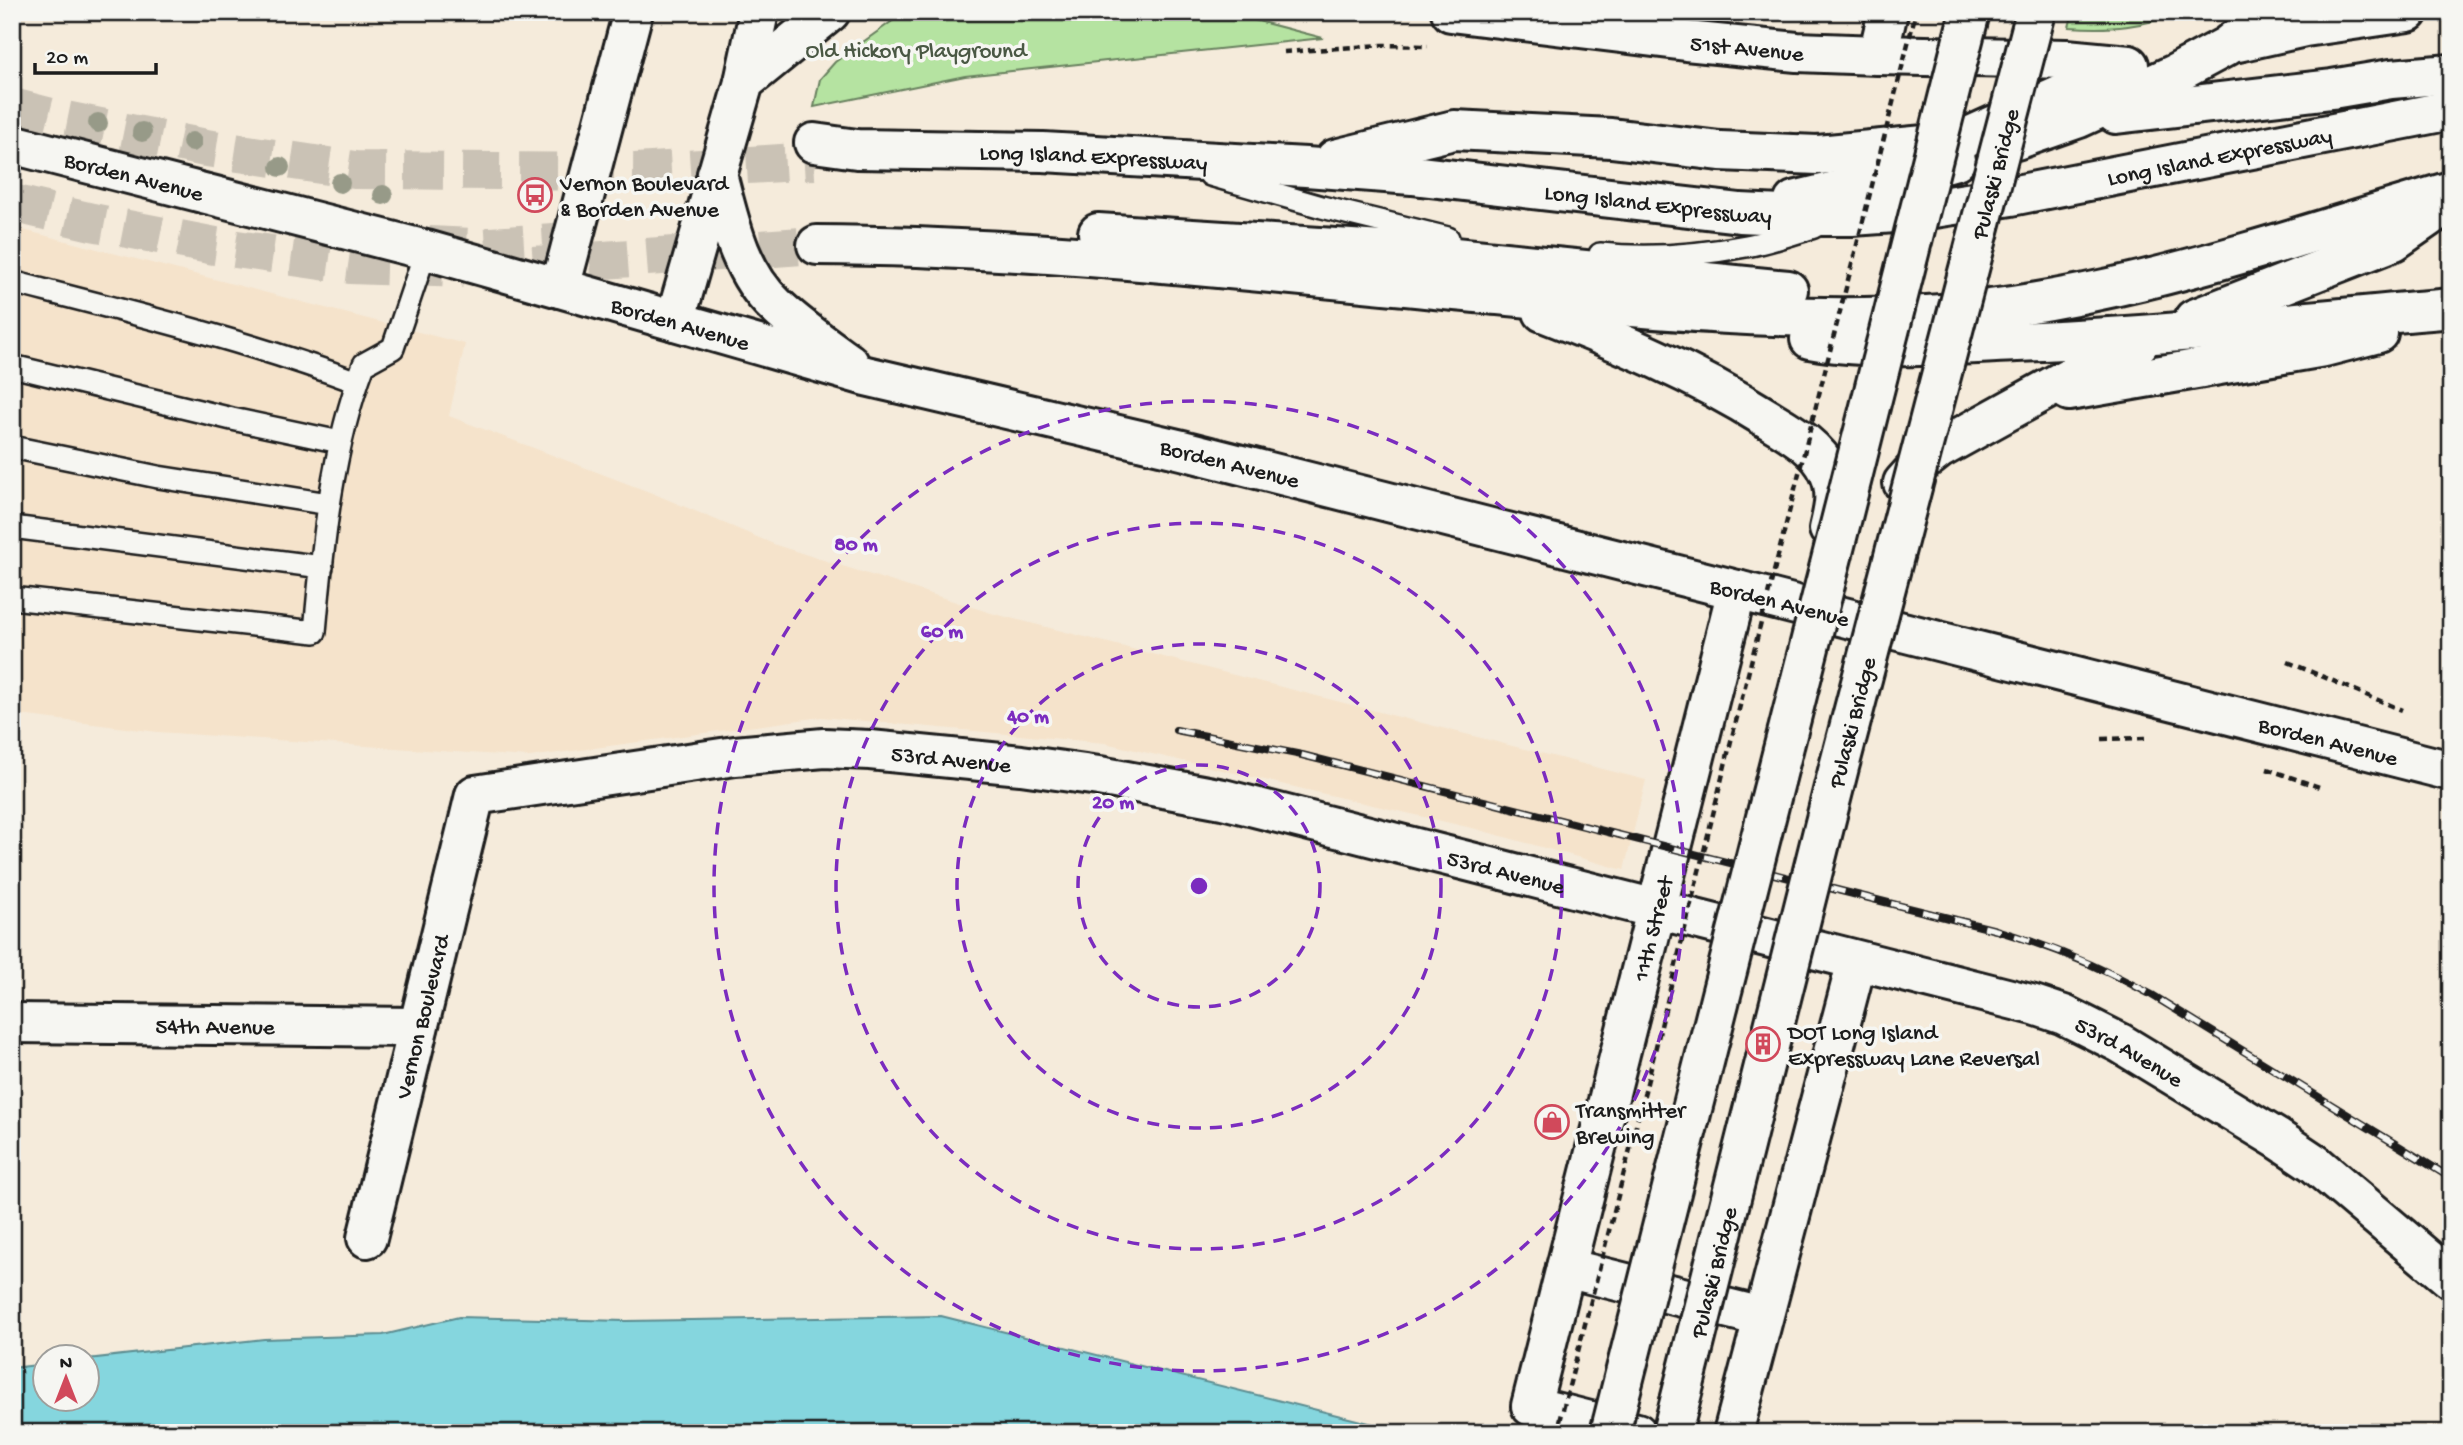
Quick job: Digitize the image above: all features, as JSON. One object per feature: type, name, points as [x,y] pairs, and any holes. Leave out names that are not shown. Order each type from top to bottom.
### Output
[{"type":"main road","points":[[560,288],[633,12]]},
{"type":"main road","points":[[675,321],[744,82],[759,12]]},
{"type":"main road","points":[[744,82],[830,12]]},
{"type":"main road","name":"51st Avenue","points":[[1451,12],[1797,52],[2066,59],[2128,65],[2175,74]]},
{"type":"main road","points":[[1878,55],[1888,12]]},
{"type":"main road","points":[[1610,1433],[1970,12]]},
{"type":"main road","name":"Pulaski Bridge","points":[[1672,1433],[1839,767],[2036,12]]},
{"type":"main road","points":[[1740,213],[1915,172],[2079,118],[2175,74],[2227,46],[2269,12]]},
{"type":"main road","points":[[2227,46],[2305,27],[2409,12]]},
{"type":"main road","points":[[1306,167],[1454,130],[1611,138],[1720,151],[1818,155],[1957,142],[2128,65]]},
{"type":"main road","points":[[2079,118],[2332,89],[2391,79],[2451,75]]},
{"type":"main road","name":"Long Island Expressway","points":[[814,152],[952,149],[1150,157],[1412,175],[1740,213],[1853,216],[1909,212],[2011,196],[2451,110]]},
{"type":"main road","name":"Borden Avenue","points":[[12,144],[426,250],[866,376],[1193,453],[2451,771]]},
{"type":"main road","points":[[717,174],[735,241],[760,287],[774,305],[866,376]]},
{"type":"main road","points":[[2314,231],[2217,233],[2064,275],[2021,283],[1880,296],[1737,286],[1414,253],[1189,237],[992,227],[817,236],[903,245],[1086,256],[1646,309],[1865,317],[1930,314],[2051,300],[2191,269],[2451,191]]},
{"type":"main road","points":[[1861,621],[1887,518],[1904,482],[1920,464],[1939,449],[2029,398],[2157,334],[2394,241],[2451,202]]},
{"type":"main road","points":[[1502,296],[1637,349],[1693,375],[1800,439],[1820,457],[1834,485],[1835,498],[1808,608]]},
{"type":"main road","points":[[1646,309],[1820,341],[1957,345],[2157,334],[2451,308]]},
{"type":"main road","points":[[2029,398],[2324,347],[2451,313]]},
{"type":"main road","name":"11th Street","points":[[1637,1433],[1531,1406],[1737,590]]},
{"type":"main road","name":"53rd Avenue","points":[[475,796],[781,750],[824,748],[959,758],[1099,776],[1223,799],[2034,1005],[2064,1015],[2120,1043],[2314,1163],[2451,1279]]},
{"type":"main road","name":"Vernon Boulevard","points":[[367,1238],[475,796]]},
{"type":"main road","points":[[1733,1433],[1857,961]]},
{"type":"main road","name":"54th Avenue","points":[[12,1023],[418,1027]]},
{"type":"main road","points":[[1566,1268],[1762,1317]]},
{"type":"lane","points":[[1150,157],[1322,207],[1448,238]]},
{"type":"lane","points":[[1605,255],[1708,252],[1749,246],[1853,216]]},
{"type":"lane","points":[[1189,237],[1448,238],[1605,255],[1737,286]]},
{"type":"lane","points":[[12,598],[315,632],[340,442],[357,383],[364,364],[393,348],[426,250]]},
{"type":"lane","points":[[12,282],[157,318],[262,349],[357,383]]},
{"type":"lane","points":[[12,366],[340,442]]},
{"type":"lane","points":[[12,447],[158,477],[330,504]]},
{"type":"lane","points":[[12,527],[322,567]]},
{"type":"path","points":[[1557,1433],[1651,1070],[1916,12]]},
{"type":"path","points":[[2288,662],[2402,710]]},
{"type":"shaded area","points":[[12,227],[465,344],[449,416],[652,493],[776,545],[991,613],[1646,780],[1624,870],[1476,829],[1105,743],[821,717],[529,757],[158,732],[12,714]]},
{"type":"green space","name":"Old Hickory Playground","points":[[905,12],[1223,12],[1323,38],[965,76],[814,107],[820,79],[835,62]]},
{"type":"green space","points":[[2073,12],[2183,12],[2140,24],[2099,28],[2069,27]]},
{"type":"water","points":[[941,1316],[1409,1433],[12,1433],[12,1368],[32,1366],[32,1414],[102,1414],[102,1357],[264,1339],[383,1335],[459,1317],[626,1321]]},
{"type":"tunnel","points":[[12,107],[206,148],[355,170],[636,172],[814,161]]},
{"type":"tunnel","points":[[12,203],[215,246],[350,265],[463,269]]},
{"type":"tunnel","points":[[429,245],[474,247],[568,241]]},
{"type":"tunnel","points":[[533,265],[817,245]]},
{"type":"railway","points":[[1176,730],[1302,755],[1996,930],[2037,943],[2095,966],[2152,995],[2451,1178]]},
{"type":"place","name":"Vernon Boulevard & Borden Avenue","points":[[535,195]]},
{"type":"place","name":"DOT Long Island Expressway Lane Reversal","points":[[1763,1044]]},
{"type":"place","name":"Transmitter Brewing","points":[[1552,1122]]}]
